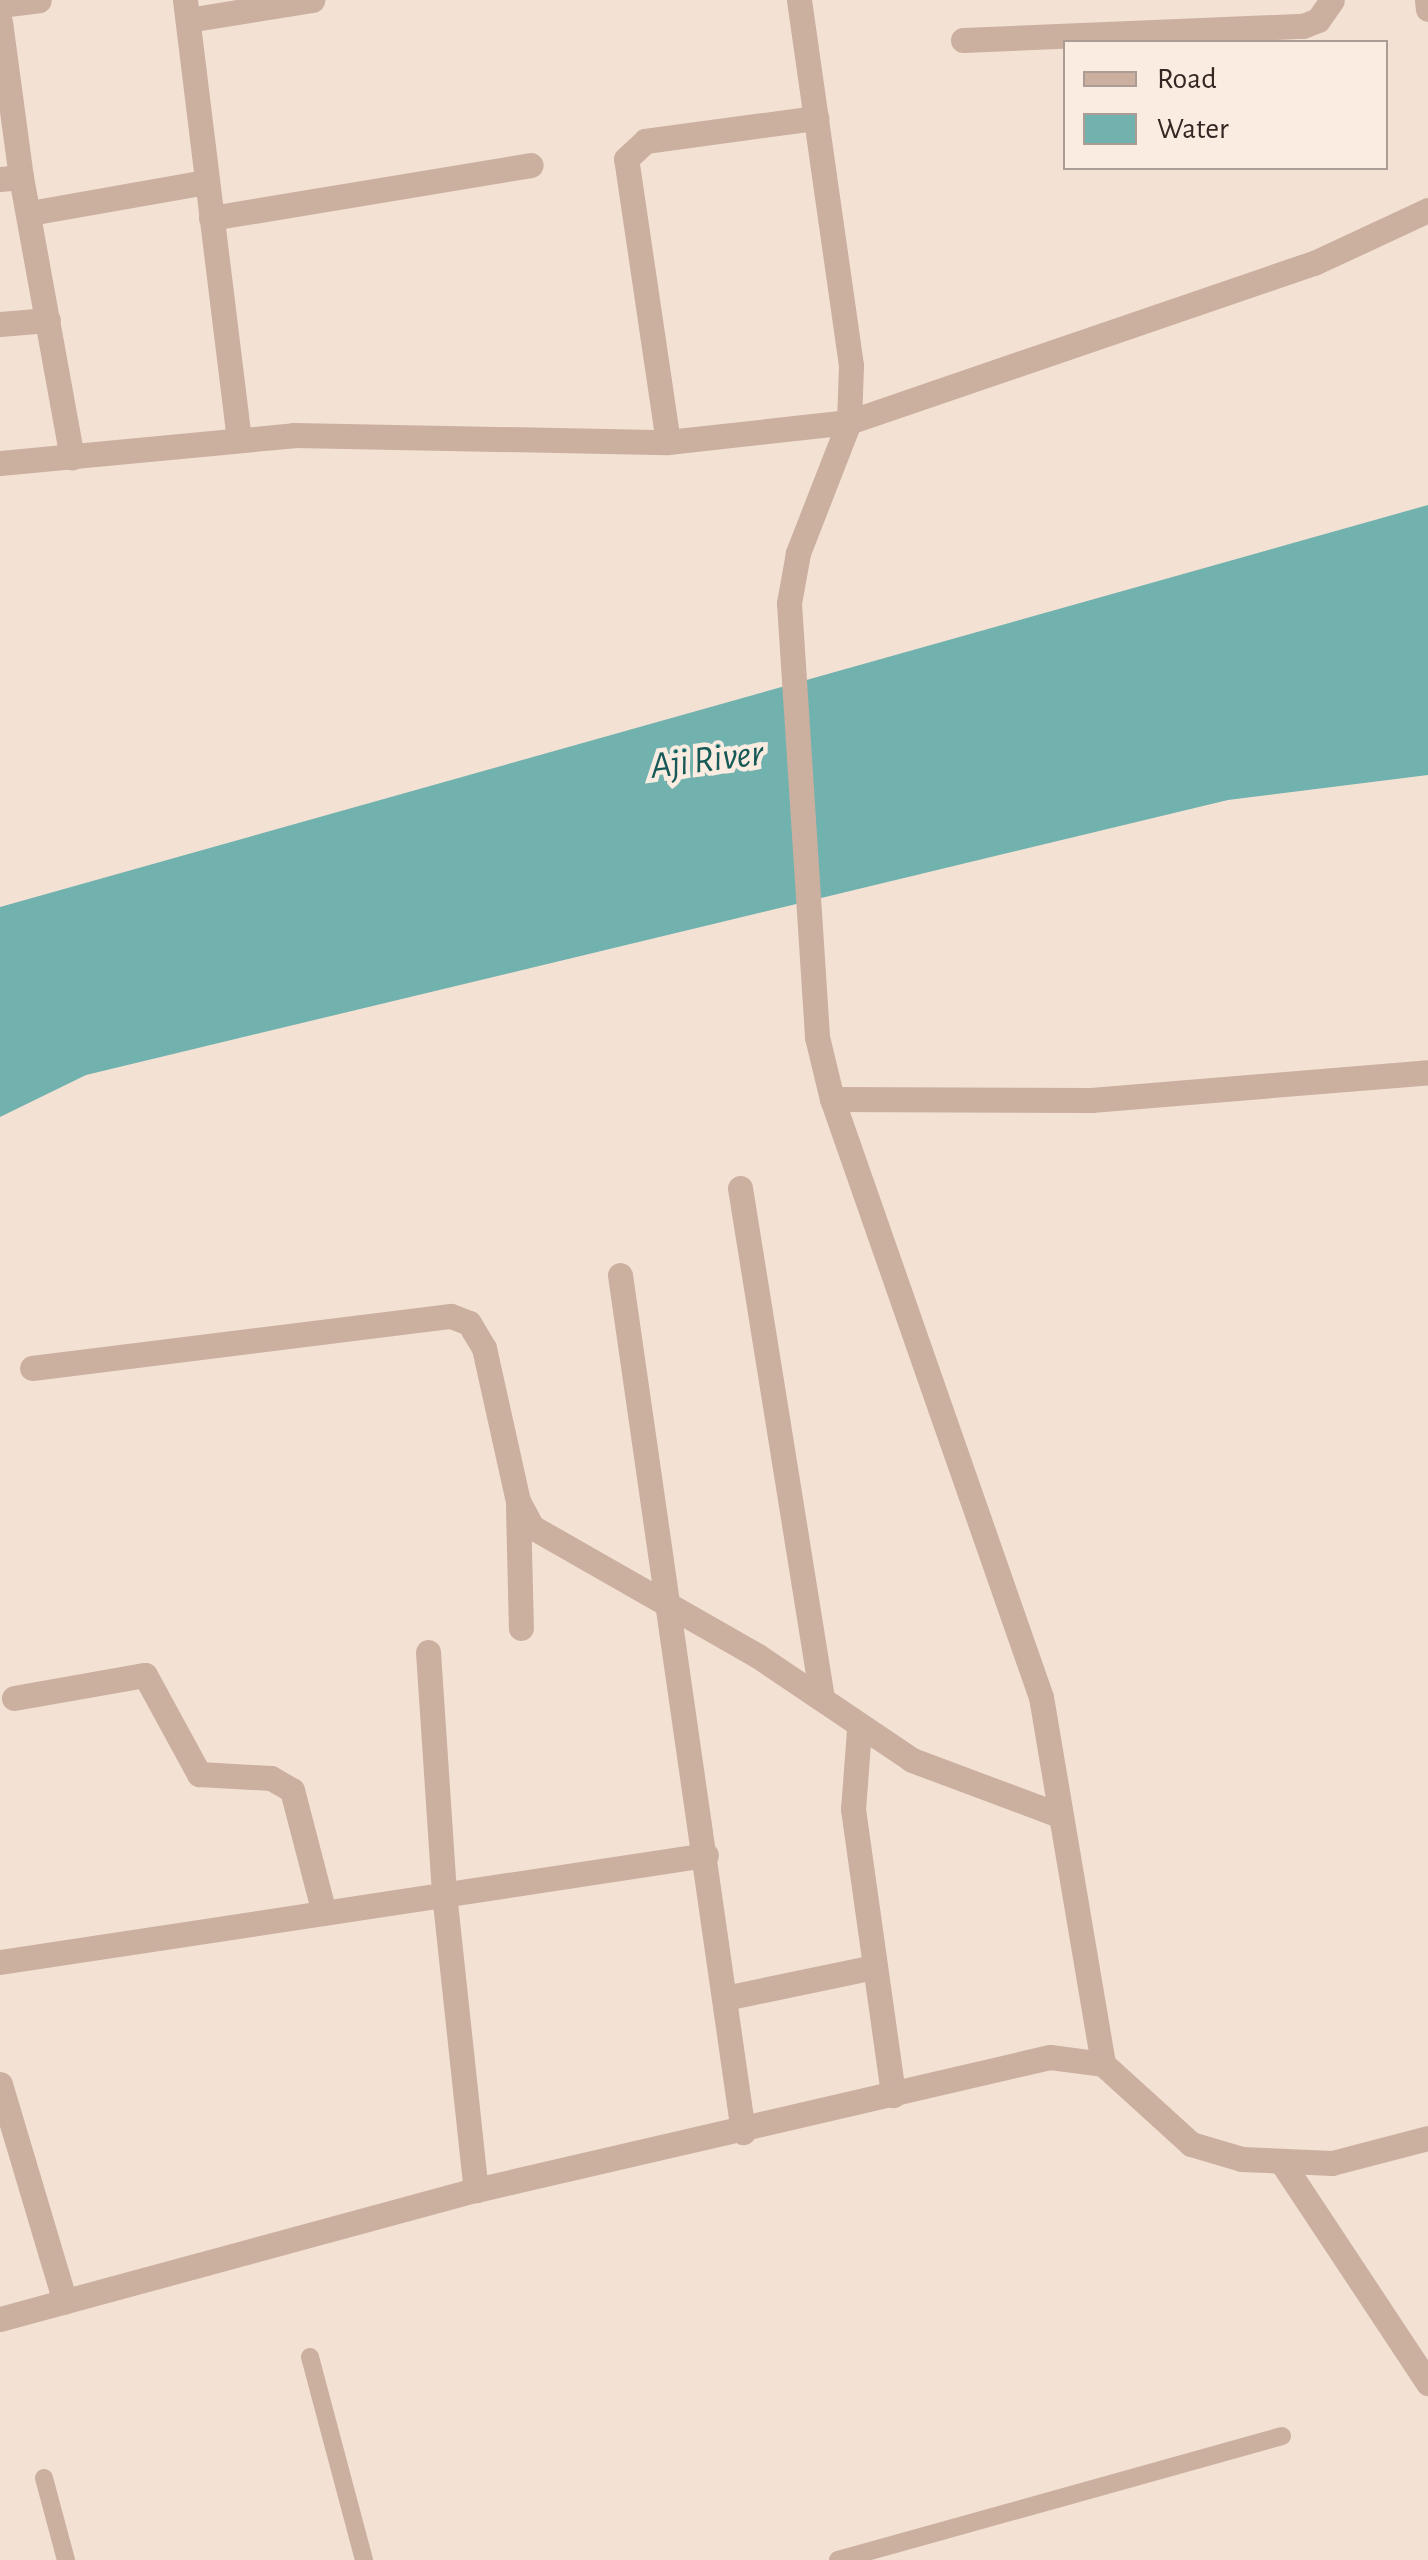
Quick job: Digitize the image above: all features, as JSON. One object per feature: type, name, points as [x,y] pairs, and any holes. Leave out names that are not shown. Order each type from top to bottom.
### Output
[{"type":"street","points":[[0,5],[39,0]]},
{"type":"street","points":[[239,438],[186,10],[312,0]]},
{"type":"street","points":[[799,0],[852,366],[849,422],[798,552],[789,603],[810,981],[832,1099],[1041,1697],[1104,2064]]},
{"type":"street","points":[[963,40],[1302,26],[1318,20],[1332,0]]},
{"type":"street","points":[[1426,0],[1428,9]]},
{"type":"street","points":[[0,22],[11,178],[30,213],[72,457]]},
{"type":"street","points":[[668,442],[626,159],[645,140],[816,118]]},
{"type":"street","points":[[211,218],[531,165]]},
{"type":"street","points":[[30,213],[206,182]]},
{"type":"street","points":[[0,463],[239,438],[668,442],[849,422],[1314,262],[1428,210]]},
{"type":"street","points":[[0,324],[48,320]]},
{"type":"street","points":[[832,1099],[1091,1100],[1428,1072]]},
{"type":"street","points":[[740,1188],[822,1698]]},
{"type":"street","points":[[620,1275],[672,1610],[743,2132]]},
{"type":"street","points":[[32,1368],[450,1316],[469,1323],[484,1348],[518,1501],[521,1628]]},
{"type":"street","points":[[518,1501],[532,1528],[552,1544],[822,1698],[859,1730],[980,1791],[1059,1815]]},
{"type":"street","points":[[428,1652],[444,1893],[476,2190]]},
{"type":"street","points":[[14,1698],[146,1676],[199,1774],[271,1778],[292,1790],[324,1913]]},
{"type":"street","points":[[859,1730],[853,1809],[893,2095]]},
{"type":"street","points":[[0,1962],[706,1855]]},
{"type":"street","points":[[725,1998],[874,1968]]},
{"type":"street","points":[[0,2319],[476,2190],[743,2132],[1050,2058],[1104,2064],[1192,2144],[1283,2164],[1332,2164],[1428,2138]]},
{"type":"street","points":[[0,2084],[65,2302]]},
{"type":"street","points":[[1283,2164],[1428,2383]]},
{"type":"lane","points":[[310,2357],[364,2560]]},
{"type":"lane","points":[[838,2560],[1282,2436]]},
{"type":"lane","points":[[44,2478],[66,2560]]},
{"type":"water","name":"Aji River","points":[[1428,505],[1428,775],[1228,800],[86,1075],[0,1117],[0,907]]}]
